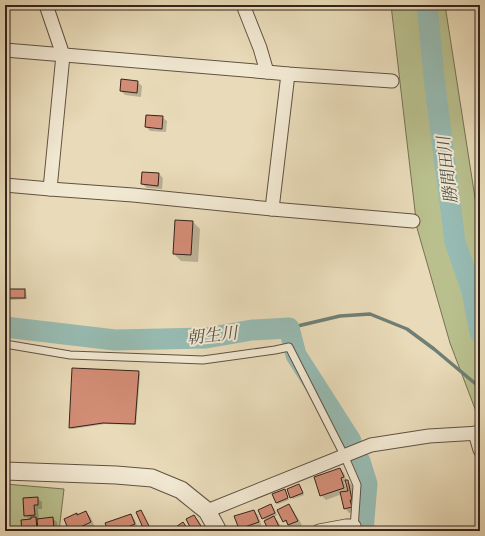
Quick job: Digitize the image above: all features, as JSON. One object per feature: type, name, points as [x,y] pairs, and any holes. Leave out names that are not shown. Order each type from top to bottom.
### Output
[{"type":"street","points":[[46,5],[63,55],[50,189]]},
{"type":"street","points":[[243,5],[260,48],[267,72]]},
{"type":"street","points":[[5,50],[288,74],[392,81]]},
{"type":"street","points":[[272,209],[288,74]]},
{"type":"street","points":[[5,185],[133,195],[413,221]]},
{"type":"street","points":[[207,511],[371,445],[428,436],[477,433],[480,450]]},
{"type":"street","points":[[5,471],[116,475],[152,478],[181,490],[207,511],[218,531]]},
{"type":"street","points":[[319,531],[346,526],[354,528]]},
{"type":"lane","points":[[5,344],[70,355],[203,360],[289,347],[344,455],[357,485],[354,528]]},
{"type":"green space","points":[[391,5],[445,5],[480,230],[480,422],[450,343],[417,228]]},
{"type":"green space","points":[[5,484],[64,489],[59,531],[5,531]]},
{"type":"building","points":[[121,79],[138,81],[137,93],[120,91]]},
{"type":"building","points":[[146,115],[163,116],[162,129],[145,127]]},
{"type":"building","points":[[142,172],[159,173],[158,186],[141,184]]},
{"type":"building","points":[[175,220],[193,221],[191,255],[173,254]]},
{"type":"building","points":[[8,289],[25,289],[25,298],[8,298]]},
{"type":"building","points":[[72,368],[139,371],[135,424],[103,423],[69,428]]},
{"type":"building","points":[[340,468],[344,477],[341,478],[344,488],[320,496],[314,477]]},
{"type":"building","points":[[345,480],[348,480],[352,507],[344,509],[340,492],[348,491]]},
{"type":"building","points":[[299,484],[303,493],[290,498],[287,489]]},
{"type":"building","points":[[285,489],[288,498],[276,503],[272,494]]},
{"type":"building","points":[[38,497],[38,505],[34,505],[35,515],[24,516],[23,498]]},
{"type":"building","points":[[271,504],[275,513],[262,519],[258,510]]},
{"type":"building","points":[[289,504],[298,521],[288,525],[286,520],[283,522],[277,510]]},
{"type":"building","points":[[141,510],[150,528],[144,530],[136,512]]},
{"type":"building","points":[[254,510],[259,522],[239,529],[234,516]]},
{"type":"building","points":[[86,511],[91,522],[69,531],[64,519]]},
{"type":"building","points":[[131,514],[135,524],[130,526],[132,531],[108,531],[105,523]]},
{"type":"building","points":[[194,515],[204,531],[192,531],[186,519]]},
{"type":"building","points":[[274,516],[281,531],[269,531],[264,521]]},
{"type":"building","points":[[31,517],[36,517],[37,531],[22,531],[21,520],[31,519]]},
{"type":"building","points":[[53,517],[54,530],[38,531],[37,519]]},
{"type":"building","points":[[183,522],[189,531],[170,531]]},
{"type":"waterway","name":"勝間田川","points":[[427,5],[435,86],[455,242],[472,291],[480,333]]},
{"type":"waterway","points":[[289,328],[340,316],[370,314],[407,329],[480,386]]},
{"type":"waterway","name":"朝生川","points":[[5,327],[115,340],[206,338],[252,330],[289,328],[296,355],[351,441]]},
{"type":"waterway","name":"朝生川","points":[[360,461],[367,484],[363,531]]}]
